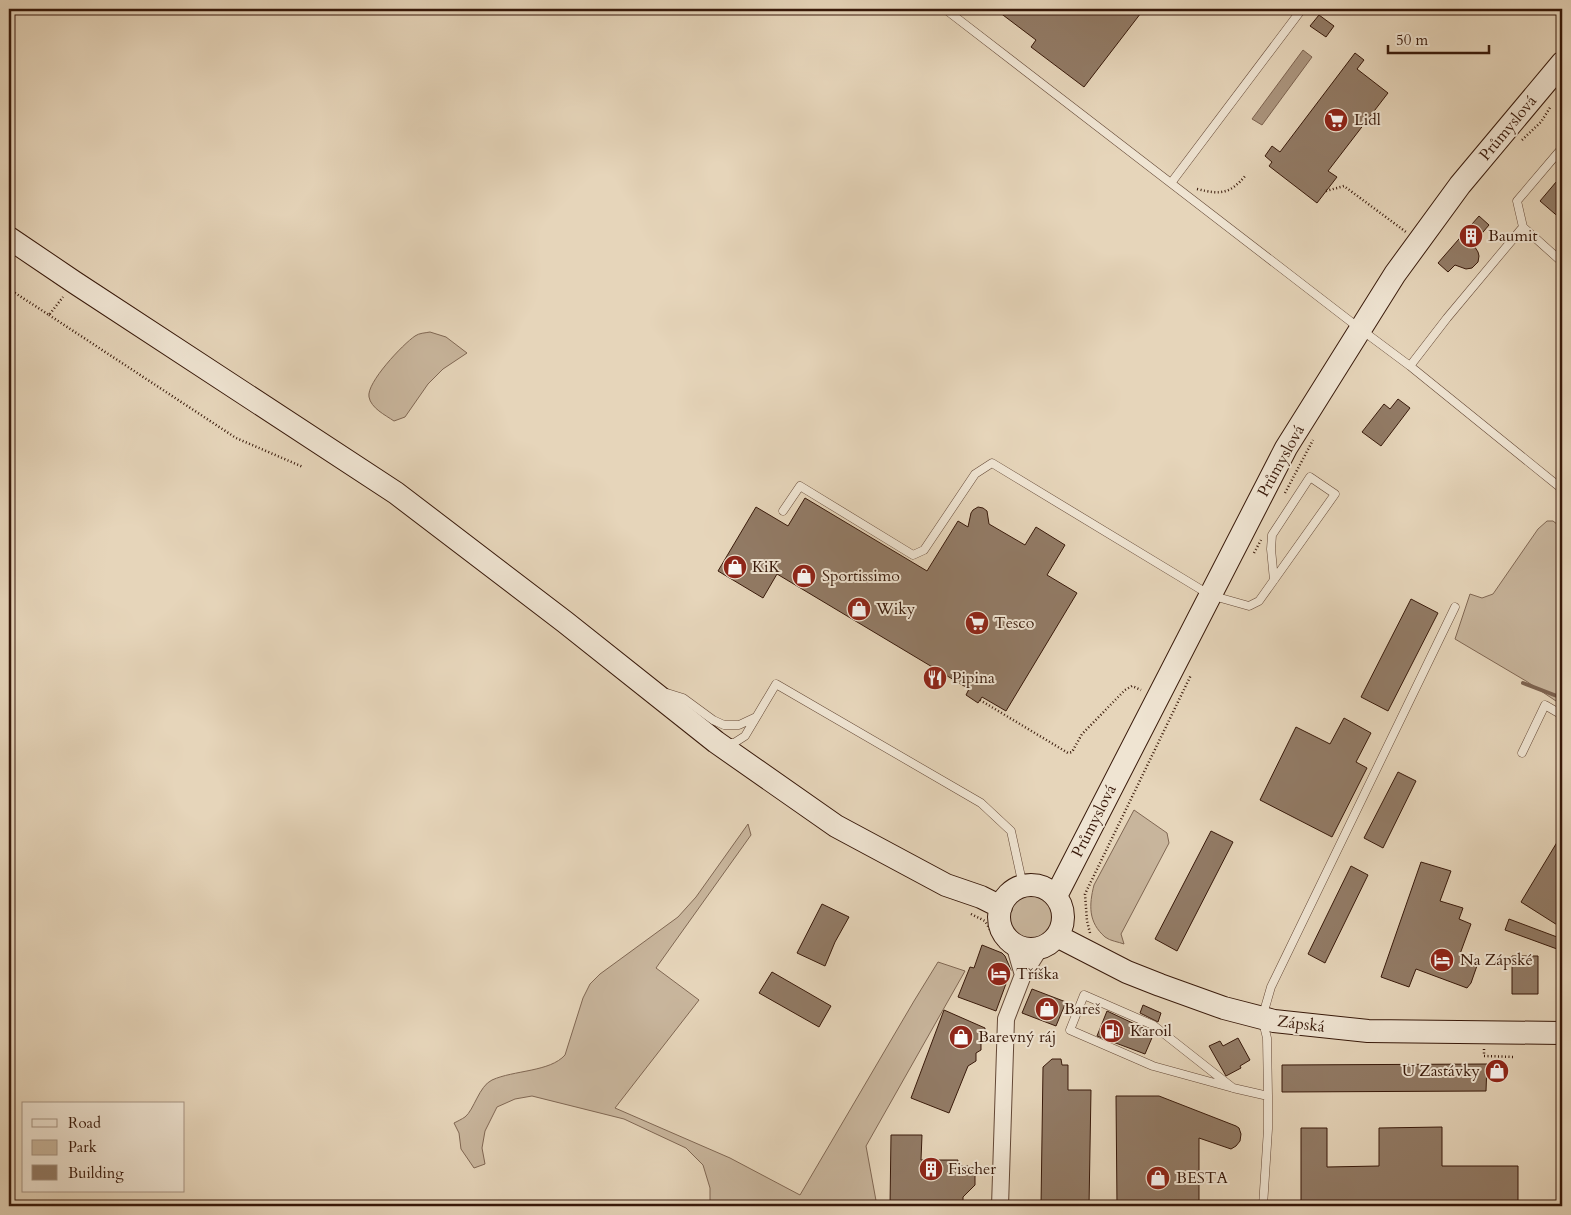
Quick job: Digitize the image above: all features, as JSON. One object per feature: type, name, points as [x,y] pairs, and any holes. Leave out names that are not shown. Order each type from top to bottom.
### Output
[{"type":"main road","name":"Průmyslová","points":[[1056,896],[1286,448],[1394,274],[1460,185],[1562,63]]},
{"type":"main road","points":[[9,238],[396,493],[565,622],[716,742],[836,826],[946,885],[981,897],[1001,907]]},
{"type":"main road","points":[[1030,885],[1041,886],[1056,896],[1064,916],[1063,924],[1049,942],[1025,948],[1014,944],[1008,939],[1002,930],[999,918],[1001,907],[1008,895],[1015,889],[1030,885]]},
{"type":"main road","name":"Zápská","points":[[1049,942],[1160,986],[1262,1018],[1313,1026],[1368,1031],[1562,1033]]},
{"type":"street","points":[[1000,1206],[1006,1019],[1023,975],[1049,942]]},
{"type":"street","points":[[1014,944],[1023,975]]},
{"type":"lane","points":[[945,9],[1410,366],[1562,488]]},
{"type":"lane","points":[[1171,183],[1302,9]]},
{"type":"lane","points":[[1562,148],[1517,201],[1523,227],[1562,262]]},
{"type":"lane","points":[[1410,366],[1447,318],[1523,227]]},
{"type":"lane","points":[[783,511],[800,486],[913,555],[924,550],[975,474],[992,464],[1210,596],[1249,606],[1259,601],[1274,580],[1334,494],[1310,477],[1272,535],[1271,549],[1274,580]]},
{"type":"lane","points":[[1263,1206],[1268,1096],[1267,1038],[1262,1018],[1271,987],[1455,607]]},
{"type":"lane","points":[[716,742],[734,743],[745,736],[776,684],[980,803],[1011,831],[1023,886]]},
{"type":"lane","points":[[646,687],[683,698],[713,720],[724,725],[739,725],[756,717]]},
{"type":"lane","points":[[1522,753],[1545,705],[1562,716]]},
{"type":"lane","points":[[1232,1088],[1153,1024],[1084,995],[1070,1030],[1152,1066],[1232,1088],[1268,1096]]},
{"type":"path","points":[[1197,189],[1222,193],[1236,187],[1246,175]]},
{"type":"path","points":[[1326,191],[1344,186],[1409,235]]},
{"type":"path","points":[[49,315],[74,282]]},
{"type":"path","points":[[9,288],[236,438],[303,467]]},
{"type":"path","points":[[1283,497],[1315,437]]},
{"type":"path","points":[[1252,558],[1260,540]]},
{"type":"path","points":[[1090,934],[1085,894],[1195,668]]},
{"type":"path","points":[[980,700],[1068,752],[1072,752],[1082,734],[1125,690],[1132,686],[1144,690]]},
{"type":"path","points":[[1484,1046],[1484,1056],[1514,1057]]},
{"type":"green space","points":[[430,332],[446,337],[467,353],[443,369],[428,384],[405,417],[394,421],[372,405],[369,397],[373,383],[386,364],[409,340],[417,335]]},
{"type":"green space","points":[[1547,521],[1553,521],[1562,528],[1562,705],[1526,681],[1455,639],[1470,594],[1482,598],[1493,594],[1538,529]]},
{"type":"green space","points":[[1134,810],[1167,833],[1169,843],[1121,934],[1124,944],[1105,937],[1099,931],[1091,913],[1091,899],[1094,885]]},
{"type":"green space","points":[[748,824],[751,835],[656,968],[699,1000],[615,1108],[730,1158],[800,1195],[938,962],[965,971],[866,1146],[877,1206],[710,1206],[710,1188],[703,1165],[686,1148],[624,1119],[532,1096],[515,1099],[497,1107],[485,1131],[482,1148],[485,1164],[474,1168],[461,1149],[459,1133],[454,1123],[468,1114],[487,1083],[501,1077],[550,1065],[565,1055],[583,998],[590,984],[600,974],[678,917],[696,897]]},
{"type":"green space","points":[[1028,893],[1038,893],[1050,900],[1057,912],[1057,922],[1050,934],[1038,941],[1028,941],[1020,937],[1013,930],[1009,922],[1009,912],[1013,904],[1020,897]]},
{"type":"shaded area","points":[[1303,50],[1312,57],[1262,125],[1252,119]]},
{"type":"building","points":[[995,9],[1144,9],[1084,87],[1031,47],[1036,40]]},
{"type":"building","points":[[1319,15],[1334,26],[1326,37],[1310,26]]},
{"type":"building","name":"Lidl","points":[[1355,53],[1364,60],[1357,69],[1388,93],[1328,171],[1337,177],[1317,203],[1269,166],[1272,162],[1265,156],[1272,146],[1280,152]]},
{"type":"building","points":[[1562,175],[1562,220],[1540,201]]},
{"type":"building","name":"Baumit","points":[[1479,216],[1489,225],[1473,244],[1478,252],[1478,262],[1472,268],[1466,269],[1455,265],[1448,272],[1438,263]]},
{"type":"building","points":[[1398,399],[1410,408],[1381,446],[1362,432],[1384,404],[1390,409]]},
{"type":"building","points":[[805,498],[927,571],[958,521],[968,527],[971,513],[978,507],[987,511],[989,524],[1025,545],[1036,527],[1065,545],[1047,575],[1077,593],[1006,711],[982,697],[978,703],[966,695],[969,689],[777,574],[763,598],[718,571],[756,507],[788,526]]},
{"type":"building","points":[[1411,599],[1438,613],[1388,711],[1361,697]]},
{"type":"building","points":[[1344,718],[1371,733],[1356,762],[1367,768],[1332,837],[1260,800],[1296,727],[1330,744]]},
{"type":"building","points":[[1398,772],[1416,781],[1383,848],[1364,838]]},
{"type":"building","points":[[1211,831],[1233,842],[1177,951],[1155,939]]},
{"type":"building","points":[[1562,834],[1562,928],[1521,902]]},
{"type":"building","points":[[1421,862],[1451,871],[1440,901],[1463,908],[1459,919],[1471,924],[1460,954],[1479,960],[1471,983],[1467,988],[1416,969],[1409,987],[1381,977]]},
{"type":"building","points":[[1351,866],[1368,875],[1325,963],[1308,954]]},
{"type":"building","points":[[822,904],[849,917],[835,942],[825,966],[797,953]]},
{"type":"building","points":[[1509,919],[1557,937],[1557,949],[1505,930]]},
{"type":"building","points":[[982,945],[1002,953],[1011,970],[996,1011],[958,997],[970,967],[974,968]]},
{"type":"building","points":[[1512,956],[1538,956],[1538,994],[1512,994]]},
{"type":"building","points":[[772,972],[831,1006],[819,1027],[759,993]]},
{"type":"building","points":[[1032,989],[1066,1002],[1056,1026],[1022,1013]]},
{"type":"building","points":[[1143,1005],[1161,1013],[1158,1022],[1140,1013]]},
{"type":"building","points":[[944,1010],[985,1028],[985,1039],[981,1042],[981,1050],[976,1053],[976,1061],[968,1066],[949,1113],[911,1098]]},
{"type":"building","points":[[1107,1011],[1154,1033],[1145,1054],[1097,1036]]},
{"type":"building","points":[[1238,1038],[1250,1060],[1240,1066],[1241,1068],[1226,1076],[1209,1046],[1220,1041],[1223,1046]]},
{"type":"building","points":[[1052,1059],[1061,1059],[1062,1065],[1068,1065],[1068,1090],[1091,1090],[1089,1206],[1041,1206],[1043,1067]]},
{"type":"building","points":[[1487,1064],[1486,1091],[1282,1092],[1282,1065]]},
{"type":"building","name":"BESTA","points":[[1116,1096],[1159,1096],[1239,1128],[1241,1134],[1240,1141],[1231,1149],[1199,1138],[1199,1206],[1117,1206]]},
{"type":"building","points":[[1442,1127],[1442,1166],[1518,1166],[1518,1206],[1301,1206],[1301,1128],[1327,1128],[1327,1167],[1379,1166],[1379,1128]]},
{"type":"building","name":"Fischer","points":[[891,1135],[922,1135],[921,1160],[958,1160],[957,1166],[968,1166],[975,1172],[975,1185],[963,1197],[963,1201],[958,1206],[890,1206]]},
{"type":"waterway","points":[[1523,683],[1562,698]]},
{"type":"place","name":"Lidl","points":[[1336,120]]},
{"type":"place","name":"Baumit","points":[[1471,236]]},
{"type":"place","name":"KiK","points":[[735,567]]},
{"type":"place","name":"Sportissimo","points":[[804,576]]},
{"type":"place","name":"Wiky","points":[[859,609]]},
{"type":"place","name":"Tesco","points":[[977,623]]},
{"type":"place","name":"Pipina","points":[[935,678]]},
{"type":"place","name":"Na Zápské","points":[[1442,960]]},
{"type":"place","name":"Tříška","points":[[999,974]]},
{"type":"place","name":"Bareš","points":[[1047,1009]]},
{"type":"place","name":"Karoil","points":[[1112,1031]]},
{"type":"place","name":"Barevný ráj","points":[[961,1037]]},
{"type":"place","name":"U Zastávky","points":[[1497,1071]]},
{"type":"place","name":"Fischer","points":[[931,1169]]},
{"type":"place","name":"BESTA","points":[[1158,1178]]}]
